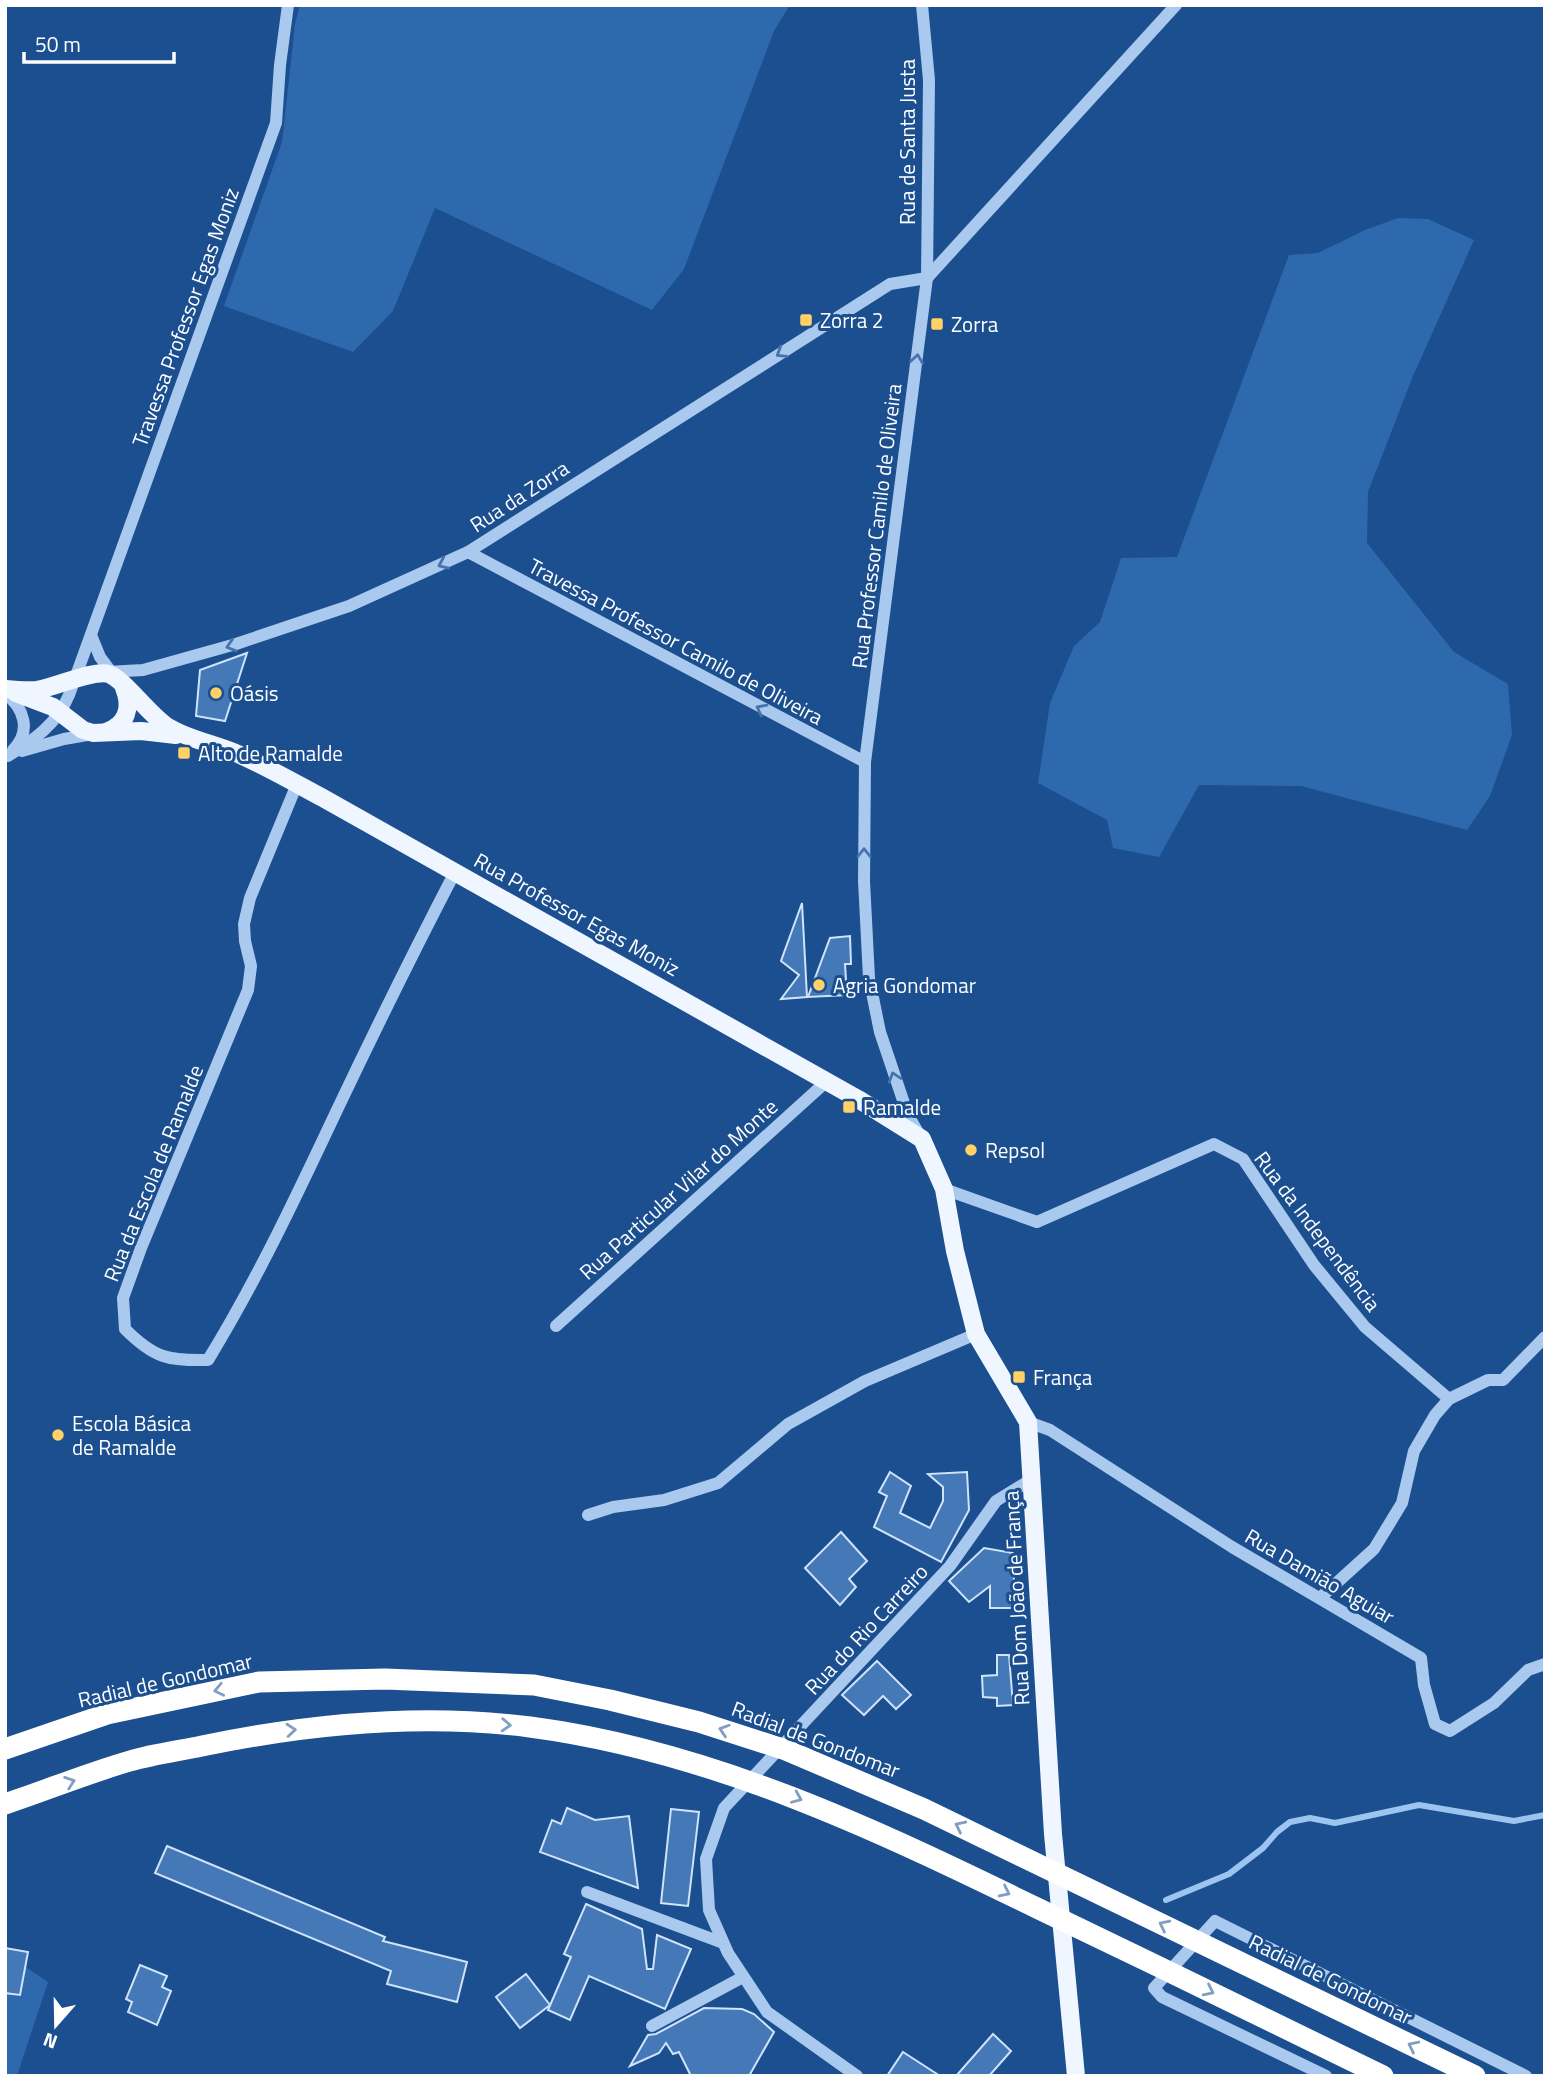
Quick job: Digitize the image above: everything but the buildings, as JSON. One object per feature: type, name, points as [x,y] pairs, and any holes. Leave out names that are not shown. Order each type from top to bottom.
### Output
[{"type":"highway","name":"Radial de Gondomar","points":[[5,1749],[107,1714],[259,1682],[439,1681],[534,1685],[598,1698],[699,1721],[786,1750],[924,1809],[1475,2076]]},
{"type":"highway","points":[[5,1804],[132,1760],[272,1732],[438,1721],[529,1727],[603,1740],[690,1761],[773,1788],[912,1847],[1383,2076]]},
{"type":"main road","points":[[5,690],[36,690],[74,685],[110,674],[128,706],[126,716],[120,724],[103,733]]},
{"type":"main road","name":"Rua Professor Egas Moniz","points":[[110,674],[167,726],[204,743]]},
{"type":"main road","points":[[74,685],[70,715],[75,723]]},
{"type":"main road","name":"Rua Professor Egas Moniz","points":[[5,690],[60,712],[83,730],[103,733],[150,731],[236,753],[297,784],[827,1081],[922,1139]]},
{"type":"main road","name":"Rua Dom João de França","points":[[922,1139],[944,1189],[955,1251],[976,1334],[1028,1422],[1053,1833],[1076,2076]]},
{"type":"street","name":"Travessa Professor Egas Moniz","points":[[6,756],[40,734],[60,712],[74,685],[276,123],[288,5]]},
{"type":"street","name":"Rua de Santa Justa","points":[[922,5],[929,80],[927,278]]},
{"type":"street","points":[[927,278],[1176,5]]},
{"type":"street","name":"Rua da Zorra","points":[[110,674],[136,671],[200,655],[349,606],[468,552],[890,285],[927,278]]},
{"type":"street","name":"Rua Professor Camilo de Oliveira","points":[[922,1139],[908,1115],[880,1032],[869,978],[864,881],[865,762],[927,278]]},
{"type":"street","name":"Travessa Professor Camilo de Oliveira","points":[[468,552],[865,762]]},
{"type":"street","points":[[90,635],[110,674],[116,667],[136,671]]},
{"type":"street","name":"Travessa Professor Egas Moniz","points":[[36,690],[64,674],[85,651]]},
{"type":"street","points":[[5,690],[22,712],[24,723],[19,744],[6,756]]},
{"type":"street","points":[[6,756],[64,739],[103,733]]},
{"type":"street","name":"Rua da Escola de Ramalde","points":[[297,784],[250,898],[244,924],[251,966],[248,990],[141,1248],[123,1298],[125,1329],[145,1349],[178,1361],[208,1360],[273,1244],[409,961],[455,872]]},
{"type":"street","name":"Rua Particular Vilar do Monte","points":[[555,1326],[827,1081]]},
{"type":"street","name":"Rua da Independência","points":[[944,1189],[1037,1222],[1214,1144],[1243,1159],[1314,1265],[1365,1327],[1449,1399]]},
{"type":"street","points":[[588,1515],[612,1507],[664,1500],[718,1483],[788,1424],[865,1381],[976,1334]]},
{"type":"street","points":[[1321,1597],[1374,1549],[1402,1503],[1414,1451],[1435,1415],[1449,1399],[1488,1380],[1503,1380],[1545,1336]]},
{"type":"street","name":"Rua Damião Aguiar","points":[[1028,1422],[1050,1430],[1179,1514],[1421,1658],[1424,1685],[1434,1724],[1450,1731],[1494,1703],[1528,1670],[1545,1664]]},
{"type":"street","name":"Rua do Rio Carreiro","points":[[857,2076],[766,2012],[723,1943],[709,1910],[706,1859],[724,1808],[950,1566],[996,1502],[1032,1479]]},
{"type":"street","points":[[587,1892],[723,1943]]},
{"type":"street","points":[[1326,2076],[1162,1997],[1154,1988],[1215,1921],[1526,2076]]},
{"type":"street","points":[[652,2026],[743,1977]]},
{"type":"shaded area","points":[[300,5],[790,5],[774,31],[684,269],[652,310],[435,208],[393,311],[353,352],[224,306],[282,142],[295,24]]},
{"type":"shaded area","points":[[1398,218],[1428,219],[1474,240],[1413,376],[1368,492],[1367,543],[1454,652],[1508,684],[1512,735],[1490,796],[1467,830],[1301,786],[1199,785],[1159,857],[1113,848],[1107,820],[1038,783],[1050,703],[1074,646],[1100,622],[1121,558],[1177,557],[1289,255],[1318,253],[1365,230]]},
{"type":"shaded area","points":[[5,1953],[48,1982],[17,2076],[5,2076]]},
{"type":"waterway","points":[[1166,1900],[1229,1874],[1263,1848],[1290,1822],[1310,1818],[1335,1823],[1419,1805],[1514,1821],[1545,1815]]},
{"type":"place","name":"Zorra 2","points":[[806,320]]},
{"type":"place","name":"Zorra","points":[[937,324]]},
{"type":"place","name":"Oásis","points":[[216,693]]},
{"type":"place","name":"Alto de Ramalde","points":[[184,753]]},
{"type":"place","name":"Agria Gondomar","points":[[819,985]]},
{"type":"place","name":"Ramalde","points":[[849,1107]]},
{"type":"place","name":"Repsol","points":[[971,1150]]},
{"type":"place","name":"França","points":[[1019,1377]]},
{"type":"place","name":"Escola Básica de Ramalde","points":[[58,1435]]}]
